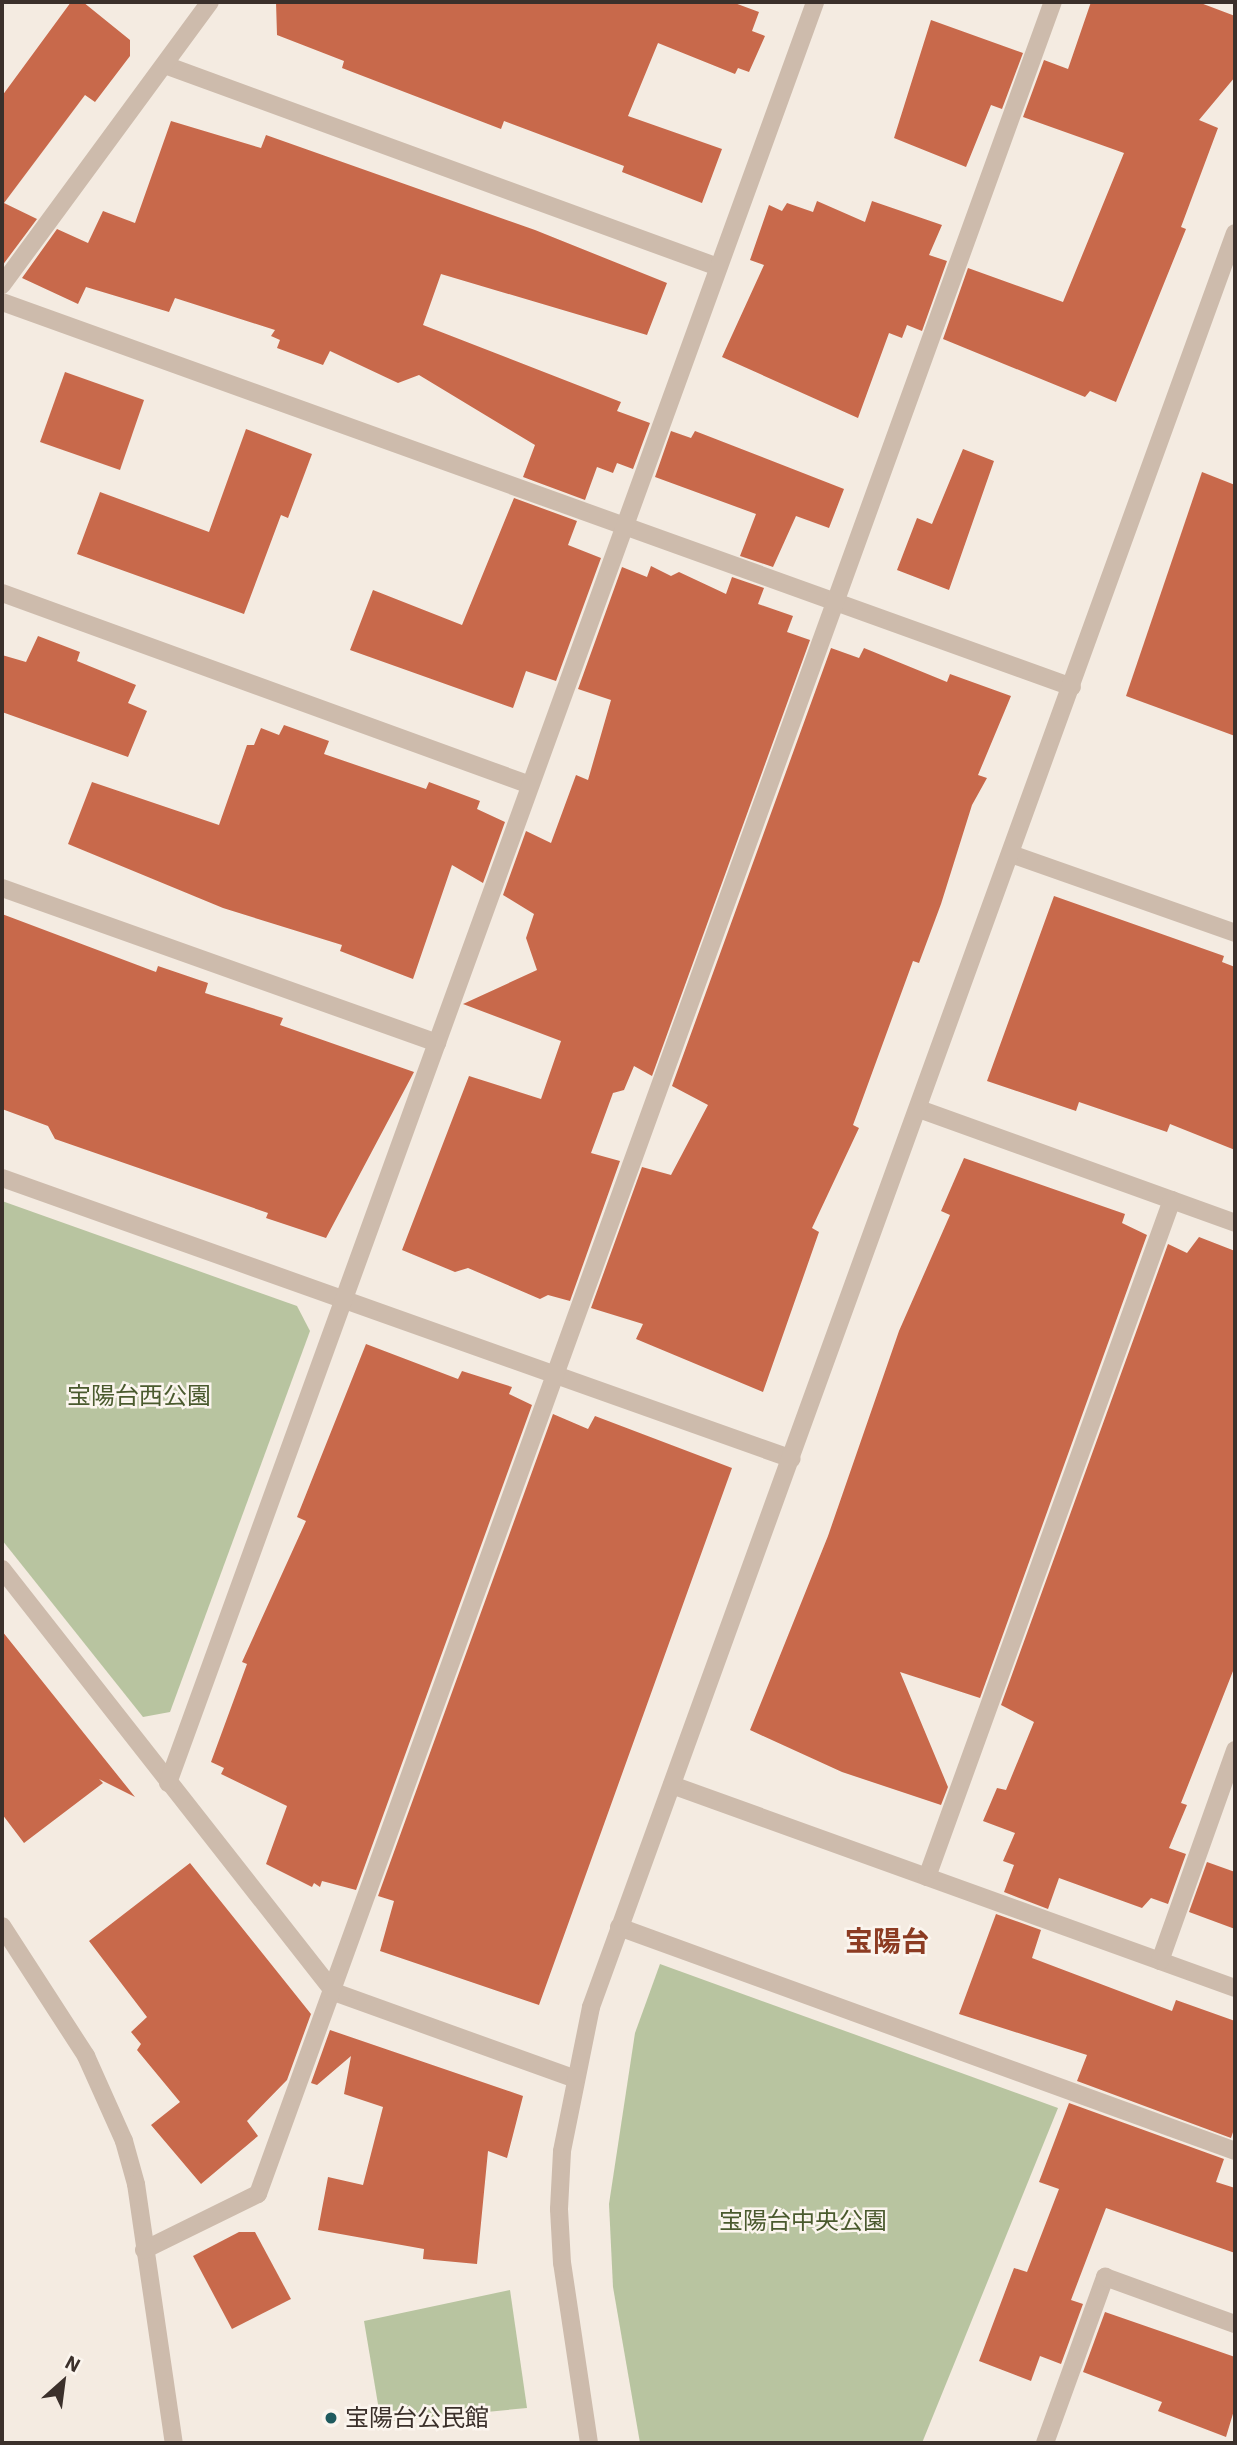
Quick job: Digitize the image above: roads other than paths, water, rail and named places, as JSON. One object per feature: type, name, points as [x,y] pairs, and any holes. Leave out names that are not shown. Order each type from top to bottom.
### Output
[{"type":"street","points":[[2,285],[210,2]]},
{"type":"street","points":[[144,2250],[258,2194],[334,1992],[1054,2]]},
{"type":"street","points":[[168,1783],[718,267],[808,4]]},
{"type":"street","points":[[165,65],[718,267]]},
{"type":"street","points":[[589,2443],[565,2288],[559,2209],[562,2151],[573,2078],[591,2007],[1235,233]]},
{"type":"street","points":[[2,302],[1072,687]]},
{"type":"street","points":[[2,593],[530,785]]},
{"type":"street","points":[[1011,854],[1235,933]]},
{"type":"street","points":[[2,888],[437,1043]]},
{"type":"street","points":[[919,1109],[1235,1223]]},
{"type":"street","points":[[2,1178],[792,1459]]},
{"type":"street","points":[[926,1877],[1172,1200]]},
{"type":"street","points":[[2,1569],[334,1992],[573,2078]]},
{"type":"street","points":[[1160,1961],[1235,1750]]},
{"type":"street","points":[[672,1785],[1235,1988]]},
{"type":"street","points":[[2,1926],[86,2056],[124,2141],[136,2184],[174,2443]]},
{"type":"street","points":[[619,1927],[1235,2151]]},
{"type":"street","points":[[1045,2443],[1105,2277],[1235,2324]]},
{"type":"place","name":"宝陽台公民館","points":[[331,2418]]},
{"type":"district","name":"宝陽台","points":[[887,1941]]},
{"type":"park label","name":"宝陽台西公園","points":[[139,1396]]},
{"type":"park label","name":"宝陽台中央公園","points":[[803,2221]]}]
